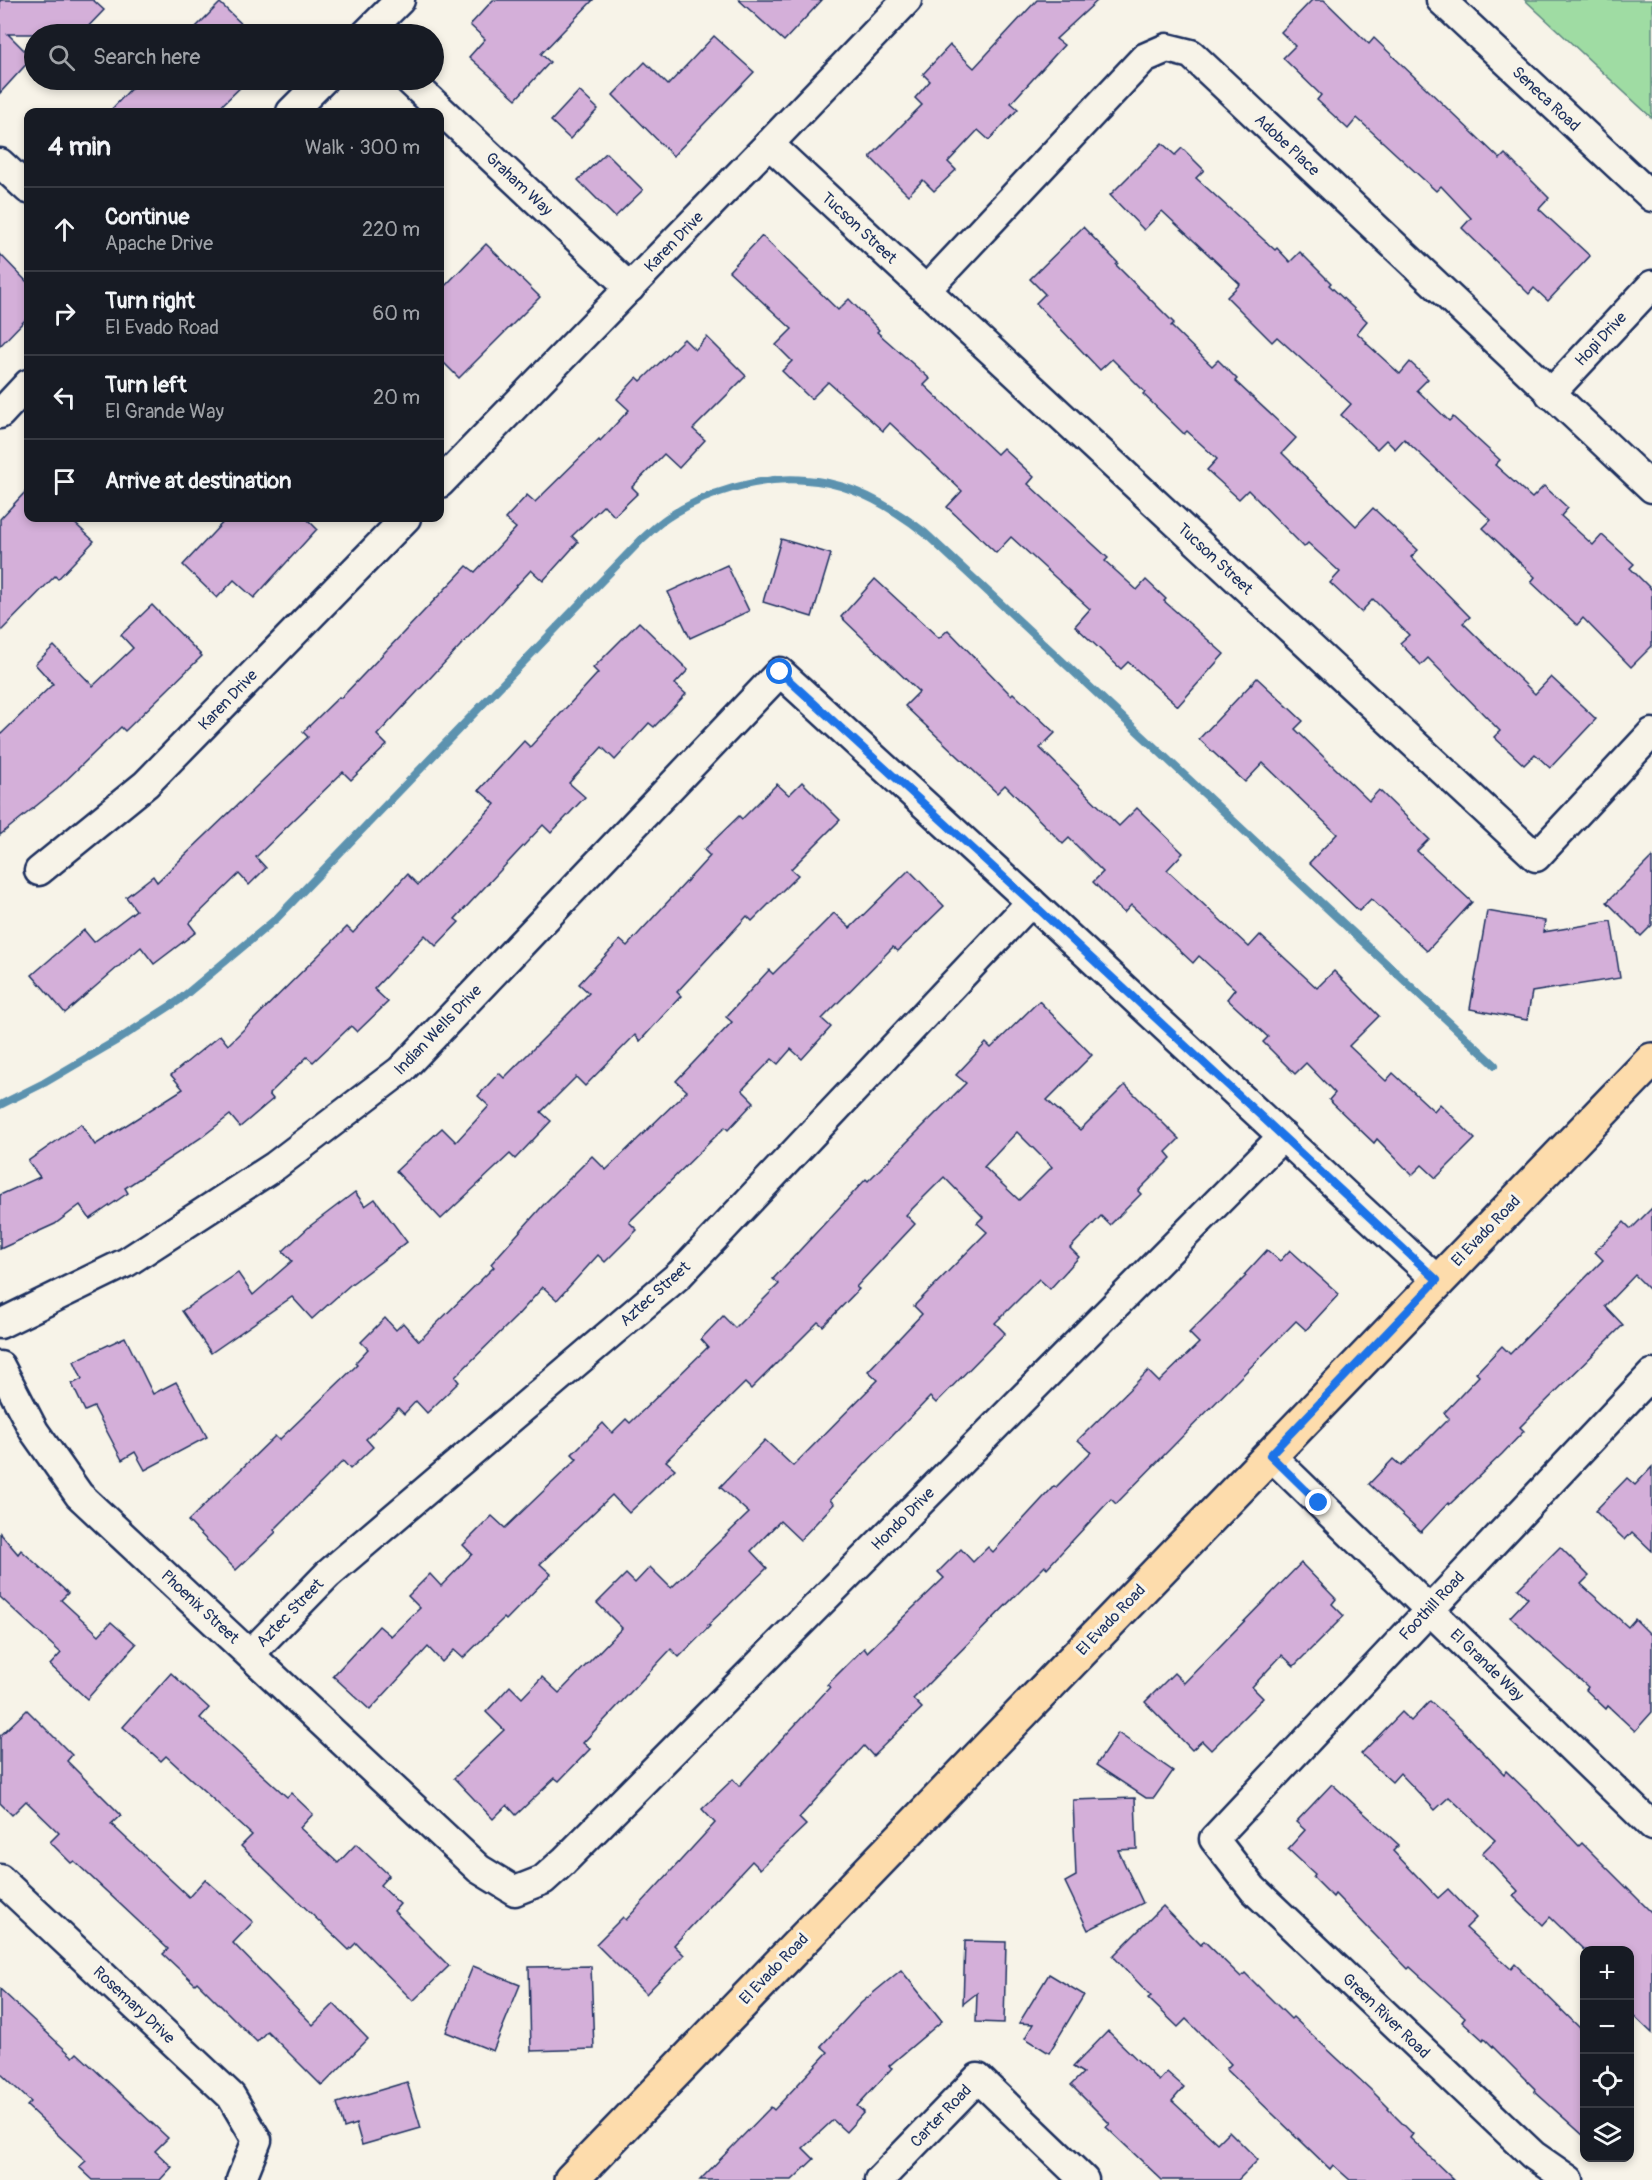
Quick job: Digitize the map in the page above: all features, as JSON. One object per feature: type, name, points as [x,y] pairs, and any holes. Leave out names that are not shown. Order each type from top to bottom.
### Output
[{"type":"main road","name":"El Evado Road","points":[[571,2180],[1437,1280],[1652,1060]]},
{"type":"street","points":[[376,24],[400,0]]},
{"type":"street","name":"Karen Drive","points":[[444,479],[907,0]]},
{"type":"street","name":"Seneca Road","points":[[1441,0],[1652,197]]},
{"type":"street","name":"Adobe Place","points":[[926,290],[1144,58],[1167,48],[1191,54],[1652,488]]},
{"type":"street","points":[[295,108],[313,90]]},
{"type":"street","name":"Graham Way","points":[[420,90],[439,108]]},
{"type":"street","name":"Graham Way","points":[[444,113],[630,288]]},
{"type":"street","name":"Tucson Street","points":[[769,144],[1536,857],[1652,733]]},
{"type":"street","points":[[0,163],[24,185]]},
{"type":"street","name":"Hopi Drive","points":[[1550,394],[1652,285]]},
{"type":"street","points":[[0,414],[24,388]]},
{"type":"street","name":"Karen Drive","points":[[39,871],[146,784],[402,522]]},
{"type":"street","name":"Indian Wells Drive","points":[[0,1324],[127,1262],[275,1166],[401,1070],[780,672],[1031,902]]},
{"type":"street","points":[[1031,902],[1437,1280]]},
{"type":"street","name":"Aztec Street","points":[[250,1654],[328,1574],[679,1275],[1031,902]]},
{"type":"street","name":"Hondo Drive","points":[[515,1891],[543,1880],[564,1861],[1283,1136]]},
{"type":"street","name":"Phoenix Street","points":[[0,1366],[34,1431],[79,1495],[479,1869],[515,1891]]},
{"type":"street","name":"Foothill Road","points":[[1214,1839],[1652,1375]]},
{"type":"street","name":"El Grande Way","points":[[1270,1455],[1652,1826]]},
{"type":"street","name":"Green River Road","points":[[1214,1839],[1253,1889],[1533,2156],[1569,2180]]},
{"type":"street","name":"Rosemary Drive","points":[[0,1879],[231,2096],[256,2140],[241,2180]]},
{"type":"street","name":"Carter Road","points":[[879,2180],[978,2078],[1084,2180]]},
{"type":"green space","points":[[1525,0],[1652,0],[1652,118]]},
{"type":"building","points":[[0,0],[93,0],[104,10],[91,24],[24,24],[24,34],[8,34],[24,50],[24,67],[0,93]]},
{"type":"building","points":[[493,0],[593,0],[541,54],[550,62],[516,99],[469,57],[485,39],[470,25]]},
{"type":"building","points":[[739,0],[822,0],[784,41]]},
{"type":"building","points":[[1037,0],[1098,0],[1056,39],[1064,45],[1011,103],[1018,109],[989,140],[978,130],[948,162],[956,170],[934,191],[923,180],[908,195],[870,157],[922,105],[915,98],[930,81],[923,74],[950,45],[974,68]]},
{"type":"building","points":[[1312,0],[1324,0],[1369,44],[1374,38],[1500,159],[1505,154],[1549,198],[1539,209],[1590,256],[1548,301],[1534,288],[1529,294],[1462,228],[1471,218],[1441,186],[1436,191],[1357,118],[1348,129],[1317,100],[1321,95],[1283,58],[1295,46],[1281,32]]},
{"type":"building","points":[[220,3],[242,24],[199,24]]},
{"type":"building","points":[[714,36],[754,72],[673,156],[613,95],[645,62],[668,85]]},
{"type":"building","points":[[130,90],[238,90],[219,108],[113,108]]},
{"type":"building","points":[[579,91],[598,109],[570,139],[551,121]]},
{"type":"building","points":[[1162,143],[1175,155],[1182,148],[1204,170],[1196,178],[1290,262],[1300,252],[1331,283],[1329,285],[1367,321],[1357,333],[1366,343],[1400,374],[1410,362],[1428,379],[1417,390],[1449,421],[1453,417],[1500,460],[1495,465],[1532,498],[1544,486],[1568,508],[1561,516],[1593,545],[1602,535],[1634,564],[1630,568],[1652,590],[1652,646],[1631,667],[1583,618],[1577,625],[1531,582],[1535,577],[1483,528],[1491,520],[1404,439],[1395,449],[1386,440],[1377,449],[1341,415],[1351,404],[1277,337],[1272,342],[1227,297],[1240,284],[1162,211],[1144,230],[1110,195]]},
{"type":"building","points":[[606,153],[643,190],[615,217],[578,180]]},
{"type":"building","points":[[1083,227],[1118,263],[1116,265],[1174,323],[1171,326],[1212,366],[1218,360],[1237,379],[1235,381],[1296,438],[1282,453],[1356,526],[1373,508],[1418,550],[1411,557],[1470,617],[1463,623],[1535,694],[1551,677],[1596,719],[1550,768],[1535,754],[1524,765],[1494,737],[1500,731],[1428,658],[1421,665],[1400,643],[1409,635],[1373,599],[1361,612],[1330,583],[1340,572],[1308,543],[1304,547],[1248,490],[1239,499],[1207,470],[1217,459],[1187,431],[1184,434],[1143,394],[1145,392],[1112,359],[1100,370],[1036,303],[1045,294],[1030,279]]},
{"type":"building","points":[[762,236],[838,310],[849,299],[879,330],[877,332],[930,379],[924,385],[997,454],[1003,448],[1034,477],[1028,484],[1108,558],[1105,561],[1137,590],[1146,580],[1166,599],[1164,601],[1224,654],[1178,706],[1128,662],[1121,669],[1075,626],[1090,609],[1011,537],[996,553],[947,507],[962,491],[890,423],[883,431],[828,382],[811,399],[782,371],[792,361],[776,345],[792,329],[729,271]]},
{"type":"building","points":[[486,244],[540,297],[459,378],[444,363],[444,287]]},
{"type":"building","points":[[0,254],[24,279],[24,321],[0,346]]},
{"type":"building","points":[[707,337],[746,376],[693,429],[705,440],[679,468],[664,454],[632,487],[638,493],[614,516],[604,505],[572,536],[578,542],[543,581],[531,570],[377,735],[387,745],[351,780],[343,772],[256,857],[266,868],[249,885],[239,874],[189,923],[196,932],[154,964],[141,947],[65,1013],[32,975],[84,930],[94,942],[136,910],[126,897],[153,876],[157,882],[308,737],[303,732],[339,697],[341,698],[467,566],[475,572],[516,528],[505,519],[527,495],[535,502],[599,439],[600,441],[629,410],[617,399],[637,377],[641,381],[684,339],[695,350]]},
{"type":"building","points":[[24,493],[24,522],[73,522],[94,541],[58,579],[55,576],[0,632],[0,519]]},
{"type":"building","points":[[223,522],[310,522],[317,529],[254,598],[234,580],[217,598],[183,565]]},
{"type":"building","points":[[781,539],[831,554],[812,617],[763,602]]},
{"type":"building","points":[[727,565],[749,611],[690,638],[668,592]]},
{"type":"building","points":[[875,579],[939,638],[948,630],[1011,695],[1013,693],[1055,733],[1040,748],[1119,826],[1137,808],[1183,853],[1167,870],[1249,947],[1260,935],[1317,988],[1334,971],[1379,1016],[1349,1046],[1386,1081],[1393,1073],[1434,1111],[1440,1104],[1475,1139],[1436,1178],[1422,1165],[1412,1175],[1377,1139],[1374,1143],[1329,1100],[1335,1093],[1306,1063],[1295,1074],[1263,1042],[1268,1037],[1227,999],[1235,989],[1199,956],[1193,963],[1131,905],[1124,913],[1093,882],[1103,872],[1069,838],[1063,844],[1005,785],[997,793],[905,706],[919,692],[841,617]]},
{"type":"building","points":[[152,605],[202,656],[125,731],[121,727],[57,789],[0,835],[0,735],[53,684],[35,664],[54,646],[93,686],[133,648],[121,635]]},
{"type":"building","points":[[639,622],[688,670],[675,684],[686,694],[654,727],[649,723],[615,760],[602,747],[569,783],[585,797],[551,833],[543,825],[455,919],[459,922],[436,946],[425,935],[374,989],[388,1002],[357,1032],[351,1026],[313,1062],[307,1057],[269,1094],[273,1099],[240,1127],[230,1115],[202,1137],[125,1188],[128,1193],[90,1219],[80,1205],[55,1224],[0,1249],[0,1195],[40,1177],[28,1161],[81,1124],[95,1145],[183,1089],[171,1075],[220,1035],[228,1045],[347,927],[353,933],[407,874],[418,885],[495,804],[479,790],[524,741],[530,747],[598,673],[593,668]]},
{"type":"building","points":[[1257,678],[1303,721],[1295,729],[1369,801],[1379,790],[1429,839],[1417,851],[1472,902],[1427,951],[1371,899],[1359,911],[1309,863],[1337,834],[1263,763],[1245,782],[1199,739]]},
{"type":"building","points":[[802,782],[840,820],[791,869],[798,875],[752,921],[747,916],[677,992],[681,996],[640,1041],[635,1035],[585,1086],[576,1077],[541,1112],[551,1121],[515,1159],[510,1154],[441,1219],[396,1171],[442,1128],[456,1142],[489,1106],[478,1096],[499,1073],[504,1078],[589,993],[579,984],[620,940],[627,946],[710,856],[704,850],[739,816],[742,819],[777,784],[789,795]]},
{"type":"building","points":[[1652,857],[1652,925],[1641,936],[1607,902]]},
{"type":"building","points":[[909,870],[944,906],[898,951],[893,947],[822,1019],[831,1027],[802,1059],[791,1049],[778,1064],[772,1059],[742,1090],[754,1102],[728,1130],[725,1127],[629,1222],[637,1230],[605,1262],[598,1255],[557,1300],[543,1287],[455,1377],[459,1382],[427,1413],[416,1401],[404,1414],[398,1408],[366,1439],[373,1447],[350,1469],[343,1461],[274,1530],[276,1532],[236,1570],[188,1521],[275,1436],[279,1440],[357,1365],[355,1363],[368,1349],[361,1342],[385,1318],[396,1330],[403,1323],[419,1341],[494,1267],[491,1264],[546,1202],[592,1156],[606,1170],[687,1091],[676,1081],[732,1022],[726,1017],[769,970],[773,974],[834,913],[850,928]]},
{"type":"building","points":[[1487,911],[1545,921],[1543,932],[1611,921],[1620,978],[1532,992],[1527,1020],[1470,1009]]},
{"type":"building","points":[[1039,1001],[1092,1055],[1047,1100],[1080,1130],[1125,1085],[1179,1139],[1166,1152],[1171,1158],[1138,1191],[1141,1194],[1110,1225],[1101,1216],[1070,1248],[1079,1257],[1050,1289],[1039,1279],[995,1323],[1005,1333],[936,1403],[930,1397],[830,1500],[834,1504],[800,1540],[780,1521],[751,1551],[767,1568],[708,1625],[710,1626],[679,1657],[671,1649],[583,1743],[590,1749],[559,1781],[555,1778],[516,1815],[507,1805],[493,1819],[454,1778],[504,1730],[486,1712],[510,1686],[522,1698],[542,1677],[559,1693],[622,1628],[597,1603],[626,1574],[635,1583],[650,1567],[671,1588],[749,1513],[720,1487],[765,1440],[793,1466],[878,1380],[868,1371],[922,1314],[914,1306],[987,1232],[977,1223],[983,1217],[944,1177],[906,1215],[915,1224],[856,1287],[859,1289],[823,1326],[818,1322],[751,1389],[745,1383],[666,1461],[675,1469],[629,1513],[612,1495],[540,1564],[551,1574],[506,1620],[504,1618],[463,1658],[454,1650],[442,1662],[428,1647],[370,1710],[333,1676],[379,1626],[391,1636],[420,1608],[408,1596],[430,1574],[441,1586],[472,1554],[463,1545],[492,1516],[505,1528],[577,1459],[572,1454],[603,1423],[612,1433],[626,1419],[630,1423],[708,1347],[701,1339],[723,1316],[735,1328],[779,1284],[773,1279],[866,1179],[868,1181],[966,1083],[956,1075],[986,1043],[991,1048]],"holes":[[[1017,1132],[1052,1167],[1019,1200],[984,1167]]]},
{"type":"building","points":[[355,1192],[365,1206],[375,1199],[407,1242],[350,1285],[312,1319],[292,1297],[211,1353],[182,1311],[238,1273],[253,1295],[292,1261],[283,1251],[310,1226]]},
{"type":"building","points":[[1652,1208],[1652,1292],[1635,1275],[1605,1306],[1623,1325],[1520,1427],[1524,1431],[1502,1454],[1449,1505],[1448,1503],[1421,1532],[1369,1484],[1393,1459],[1401,1466],[1449,1418],[1444,1413],[1479,1376],[1476,1373],[1502,1346],[1510,1354],[1603,1260],[1595,1252],[1624,1222],[1631,1229]]},
{"type":"building","points":[[1267,1250],[1280,1261],[1290,1250],[1339,1294],[1306,1330],[1296,1321],[1116,1504],[1111,1499],[1047,1568],[1045,1566],[913,1699],[922,1708],[873,1756],[864,1746],[799,1818],[806,1825],[760,1869],[752,1861],[674,1945],[684,1955],[646,1994],[596,1944],[623,1917],[626,1920],[715,1823],[702,1809],[733,1779],[739,1786],[830,1687],[827,1685],[864,1648],[867,1652],[944,1578],[938,1572],[961,1549],[973,1562],[988,1547],[993,1552],[1054,1486],[1056,1487],[1091,1452],[1078,1440],[1148,1371],[1159,1382],[1199,1343],[1189,1333],[1246,1276],[1244,1275]]},
{"type":"building","points":[[125,1337],[153,1394],[176,1382],[207,1437],[145,1470],[135,1452],[122,1460],[94,1407],[85,1411],[72,1384],[82,1379],[74,1361]]},
{"type":"building","points":[[1652,1467],[1652,1551],[1632,1532],[1625,1540],[1595,1511],[1627,1478],[1635,1485]]},
{"type":"building","points":[[0,1533],[18,1554],[21,1550],[68,1593],[61,1600],[99,1635],[111,1622],[136,1644],[87,1699],[50,1665],[61,1653],[0,1597]]},
{"type":"building","points":[[1560,1547],[1589,1576],[1581,1584],[1628,1627],[1635,1619],[1652,1636],[1652,1712],[1635,1731],[1608,1706],[1606,1709],[1586,1690],[1588,1687],[1510,1617],[1528,1598],[1518,1589]]},
{"type":"building","points":[[1301,1563],[1336,1599],[1332,1604],[1344,1616],[1294,1666],[1282,1655],[1252,1687],[1263,1698],[1211,1750],[1202,1741],[1192,1750],[1145,1702],[1174,1673],[1184,1683]]},
{"type":"building","points":[[171,1673],[209,1708],[200,1718],[287,1797],[291,1793],[313,1814],[300,1828],[338,1863],[356,1844],[389,1875],[380,1885],[400,1904],[394,1911],[449,1966],[413,2001],[356,1943],[349,1950],[241,1846],[252,1835],[166,1756],[161,1761],[123,1727]]},
{"type":"building","points":[[1430,1701],[1460,1728],[1504,1774],[1506,1771],[1529,1793],[1579,1846],[1582,1843],[1652,1913],[1652,2033],[1634,2016],[1634,1946],[1580,1946],[1550,1917],[1543,1925],[1513,1896],[1518,1891],[1482,1853],[1495,1840],[1449,1797],[1435,1810],[1400,1773],[1392,1782],[1361,1754],[1402,1712],[1411,1721]]},
{"type":"building","points":[[27,1710],[72,1755],[67,1761],[121,1815],[111,1824],[189,1897],[205,1879],[253,1922],[233,1943],[313,2025],[334,2004],[368,2039],[322,2086],[267,2031],[257,2042],[197,1982],[195,1984],[163,1954],[168,1949],[74,1861],[71,1863],[50,1842],[59,1833],[26,1801],[12,1815],[0,1803],[0,1736]]},
{"type":"building","points":[[1118,1733],[1173,1771],[1154,1798],[1146,1798],[1096,1765]]},
{"type":"building","points":[[1332,1784],[1399,1845],[1393,1851],[1438,1898],[1448,1889],[1476,1918],[1466,1928],[1511,1969],[1515,1964],[1580,2028],[1580,2132],[1534,2091],[1535,2089],[1484,2038],[1483,2040],[1462,2021],[1465,2017],[1410,1967],[1408,1969],[1335,1894],[1333,1897],[1313,1877],[1315,1874],[1288,1849],[1305,1830],[1296,1822]]},
{"type":"building","points":[[1135,1798],[1137,1849],[1118,1850],[1143,1903],[1088,1930],[1065,1882],[1076,1876],[1073,1800]]},
{"type":"building","points":[[1163,1906],[1201,1945],[1204,1941],[1241,1977],[1245,1973],[1291,2019],[1293,2017],[1370,2089],[1413,2134],[1410,2138],[1454,2180],[1350,2180],[1333,2165],[1330,2169],[1226,2069],[1231,2064],[1186,2019],[1178,2027],[1148,1998],[1151,1996],[1113,1956]]},
{"type":"building","points":[[965,1941],[1006,1942],[1004,2023],[976,2022],[977,1993],[963,2004]]},
{"type":"building","points":[[473,1966],[520,1985],[493,2051],[446,2032]]},
{"type":"building","points":[[591,1966],[594,2049],[531,2051],[529,1967]]},
{"type":"building","points":[[901,1970],[942,2021],[889,2066],[892,2068],[857,2106],[864,2112],[846,2132],[833,2120],[803,2148],[814,2159],[792,2180],[700,2180],[771,2107],[774,2110],[828,2052],[821,2046],[861,2003]]},
{"type":"building","points":[[1049,1974],[1084,1995],[1049,2053],[1025,2038],[1033,2024],[1019,2023]]},
{"type":"building","points":[[0,1989],[73,2057],[77,2053],[168,2138],[155,2151],[172,2167],[160,2180],[93,2180],[79,2167],[86,2161],[27,2106],[31,2102],[0,2073]]},
{"type":"building","points":[[1108,2031],[1159,2081],[1167,2072],[1184,2087],[1172,2101],[1217,2143],[1229,2131],[1258,2160],[1238,2180],[1162,2180],[1106,2127],[1110,2124],[1071,2085],[1083,2073],[1073,2067]]},
{"type":"building","points":[[407,2082],[421,2128],[362,2145],[356,2124],[344,2128],[337,2103]]},
{"type":"waterway","points":[[0,1105],[44,1083],[178,1001],[277,918],[660,523],[682,509],[716,493],[752,483],[788,479],[822,482],[854,491],[884,505],[925,533],[1495,1065]]},
{"type":"route","points":[[780,672],[1437,1280],[1270,1455],[1319,1503]]}]
